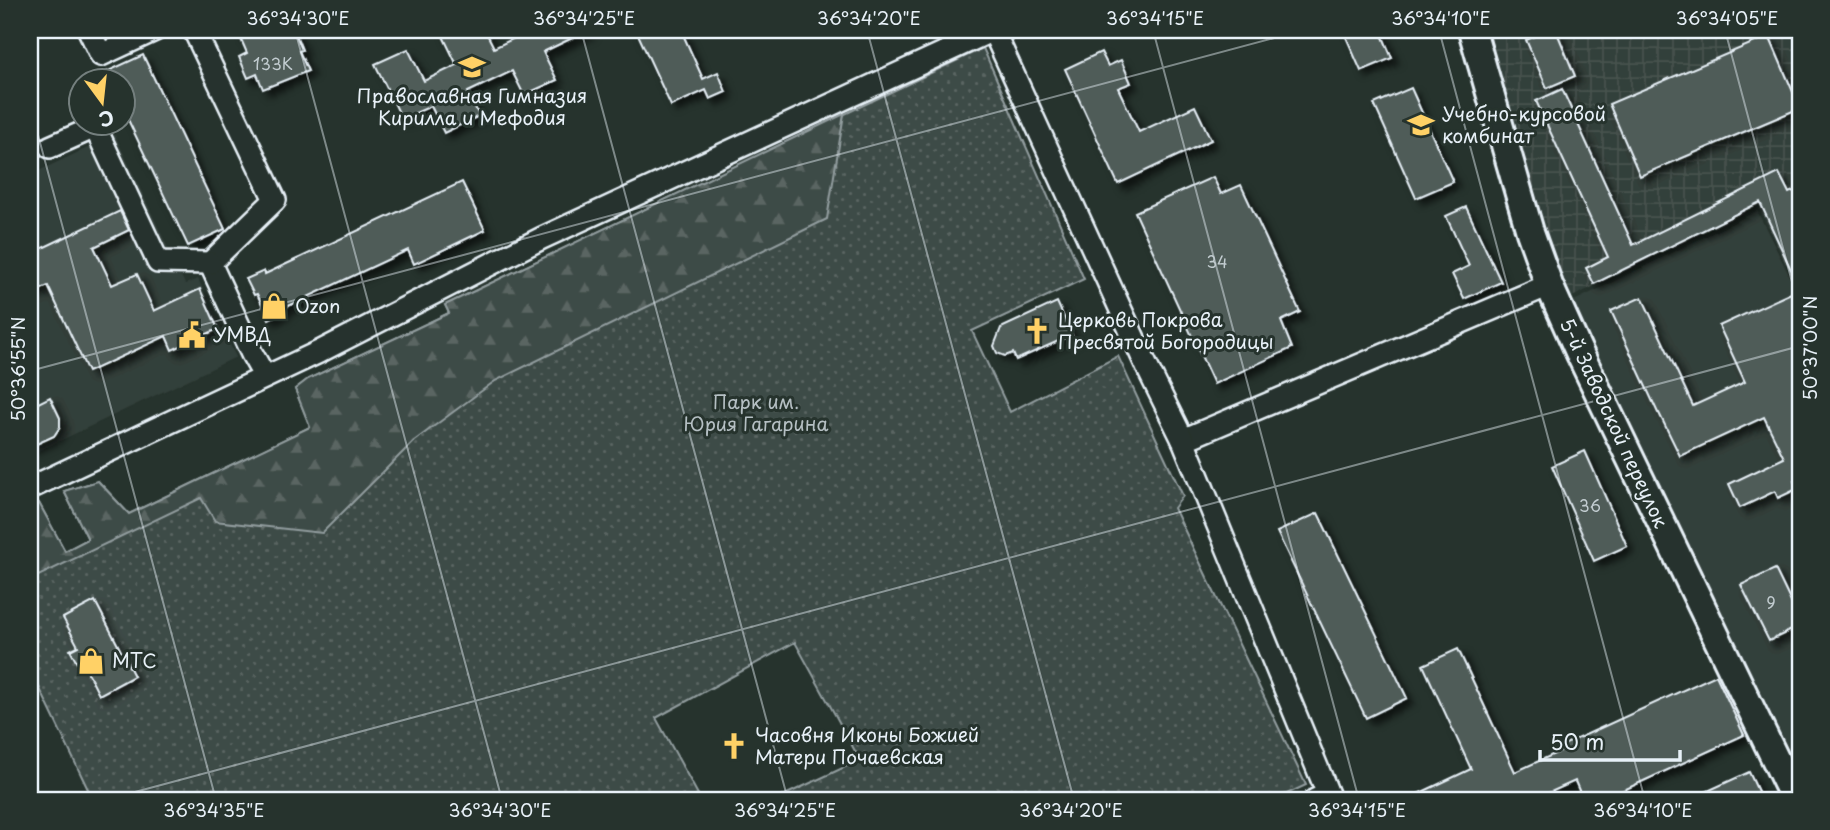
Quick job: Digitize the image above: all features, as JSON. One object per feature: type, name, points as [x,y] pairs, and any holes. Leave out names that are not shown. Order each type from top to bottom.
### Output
[{"type":"street","points":[[89,30],[101,55],[155,30]]},
{"type":"street","points":[[50,147],[95,127],[158,262],[210,263],[275,200],[194,30]]},
{"type":"street","points":[[30,488],[319,352],[542,238],[993,30],[1183,440],[1328,794],[1315,800]]},
{"type":"street","name":"5-й Заводской переулок","points":[[1472,30],[1530,232],[1549,285],[1795,800]]},
{"type":"street","points":[[210,263],[265,377]]},
{"type":"street","points":[[1183,440],[1549,285]]},
{"type":"shaded area","points":[[1485,30],[1800,30],[1800,294],[1758,206],[1570,298],[1544,228]]},
{"type":"shaded area","points":[[115,136],[185,284],[198,279],[236,357],[30,455],[30,175]]},
{"type":"shaded area","points":[[1757,211],[1800,296],[1800,772],[1589,342],[1572,302]]},
{"type":"green space","name":"Парк им. Юрия Гагарина","points":[[983,48],[1084,279],[972,331],[1010,412],[1118,356],[1183,496],[1174,508],[1306,785],[1274,800],[774,800],[860,760],[795,642],[656,718],[701,800],[93,800],[30,668],[30,507],[39,503],[65,551],[88,539],[64,491],[98,481],[129,514],[310,427],[295,389],[308,379],[449,313],[445,305]]},
{"type":"green space","points":[[844,114],[827,219],[495,381],[414,441],[322,533],[215,521],[201,498],[30,580],[30,507],[39,503],[65,551],[88,539],[64,491],[98,481],[129,514],[310,427],[295,389],[308,379],[449,313],[445,305]]},
{"type":"building","points":[[237,30],[294,30],[308,71],[263,89],[257,74],[248,78],[239,57],[247,53]]},
{"type":"building","points":[[440,30],[485,30],[494,48],[531,30],[589,30],[543,52],[557,80],[524,95],[512,71],[468,92],[479,116],[444,133],[431,106],[402,119],[375,64],[408,49],[424,81],[457,65]]},
{"type":"building","points":[[636,30],[681,30],[703,79],[718,72],[726,92],[710,99],[706,90],[671,106]]},
{"type":"building","points":[[1343,30],[1380,30],[1392,58],[1361,71]]},
{"type":"building","points":[[1556,30],[1575,76],[1547,88],[1526,40]]},
{"type":"building","points":[[1769,36],[1800,108],[1640,176],[1609,104]]},
{"type":"building","points":[[1101,52],[1108,66],[1121,60],[1131,83],[1118,88],[1139,132],[1195,106],[1211,140],[1118,184],[1065,69]]},
{"type":"building","points":[[143,55],[225,229],[188,246],[136,136],[136,66],[119,66]]},
{"type":"building","points":[[1411,88],[1453,182],[1416,198],[1374,104]]},
{"type":"building","points":[[1562,89],[1633,245],[1779,173],[1789,193],[1800,188],[1800,289],[1760,202],[1594,284],[1586,268],[1608,257],[1536,101]]},
{"type":"building","points":[[1213,177],[1221,194],[1241,185],[1300,312],[1281,321],[1292,348],[1214,384],[1135,212]]},
{"type":"building","points":[[462,182],[485,230],[414,264],[408,250],[282,309],[283,312],[269,319],[246,279],[264,271],[265,274]]},
{"type":"building","points":[[1466,207],[1501,282],[1464,299],[1452,274],[1469,266],[1446,216]]},
{"type":"building","points":[[120,211],[129,230],[94,247],[112,285],[137,274],[154,311],[200,289],[218,329],[172,350],[166,336],[88,372],[48,286],[30,294],[30,254]]},
{"type":"building","points":[[1800,289],[1800,478],[1794,481],[1797,489],[1778,498],[1775,491],[1740,508],[1729,484],[1784,458],[1764,417],[1680,456],[1611,311],[1642,297],[1693,406],[1745,382],[1719,326]]},
{"type":"building","name":"Церковь Покрова Пресвятой Богородицы","points":[[1057,302],[1072,335],[1016,360],[1013,353],[1005,356],[997,353],[994,346],[1001,328]]},
{"type":"building","points":[[50,397],[60,418],[60,427],[54,436],[30,447],[30,407]]},
{"type":"building","points":[[1585,451],[1627,546],[1594,561],[1552,466]]},
{"type":"building","points":[[1318,513],[1407,698],[1366,718],[1277,532]]},
{"type":"building","points":[[1775,569],[1800,626],[1769,641],[1741,585]]},
{"type":"building","points":[[95,601],[134,676],[99,695],[82,661],[77,663],[70,650],[78,646],[63,618]]},
{"type":"building","points":[[1458,649],[1515,772],[1561,751],[1559,747],[1716,675],[1744,735],[1602,800],[1583,800],[1575,781],[1533,800],[1405,800],[1471,769],[1423,665]]},
{"type":"building","points":[[1749,772],[1762,800],[1688,800]]},
{"type":"place","name":"Православная Гимназия Кирилла и Мефодия","points":[[472,67]]},
{"type":"place","name":"Учебно-курсовой комбинат","points":[[1421,125]]},
{"type":"place","name":"Ozon","points":[[274,306]]},
{"type":"place","name":"Церковь Покрова Пресвятой Богородицы","points":[[1037,331]]},
{"type":"place","name":"УМВД","points":[[192,335]]},
{"type":"place","name":"МТС","points":[[91,661]]},
{"type":"place","name":"Часовня Иконы Божией Матери Почаевская","points":[[734,746]]}]
